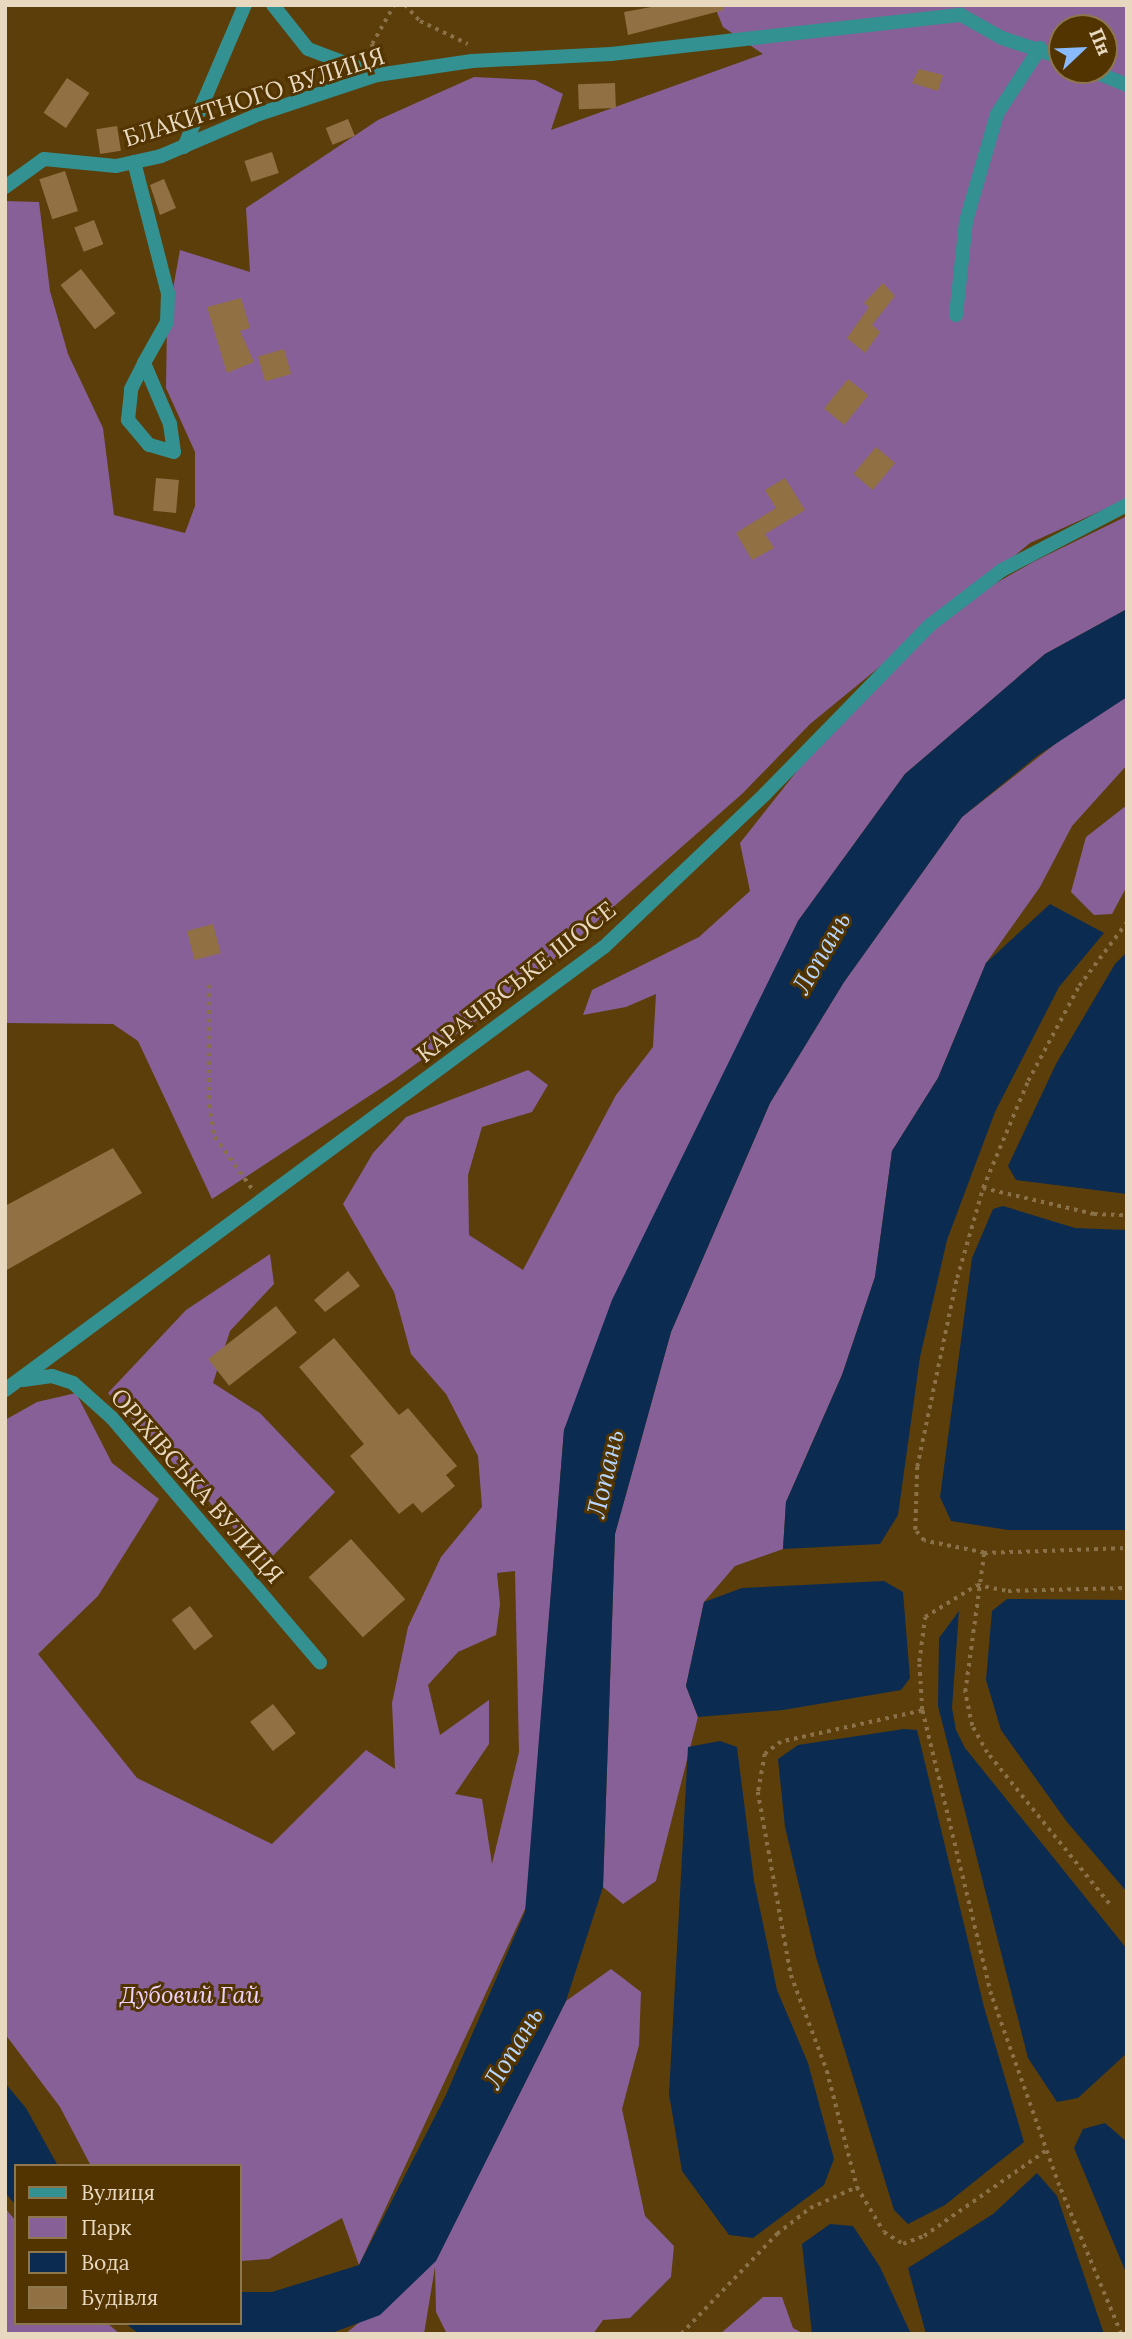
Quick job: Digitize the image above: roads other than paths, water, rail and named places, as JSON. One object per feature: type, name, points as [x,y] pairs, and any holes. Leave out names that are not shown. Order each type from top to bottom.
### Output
[{"type":"street","points":[[184,147],[245,5]]},
{"type":"street","points":[[273,5],[308,49],[377,75]]},
{"type":"street","name":"БЛАКИТНОГО ВУЛИЦЯ","points":[[5,187],[44,159],[80,165],[134,162],[184,147],[259,114],[377,75],[472,61],[611,54],[961,15],[1002,38],[1048,52]]},
{"type":"street","points":[[956,315],[966,221],[997,114],[1040,48]]},
{"type":"street","points":[[134,162],[168,293],[167,322],[144,363],[131,389],[128,420],[149,445],[174,452],[170,425],[144,363]]},
{"type":"street","name":"КАРАЧІВСЬКЕ ШОСЕ","points":[[5,1390],[21,1381],[262,1203],[604,947],[765,794],[930,625],[1002,570],[1127,505]]},
{"type":"street","name":"ОРІХІВСЬКА ВУЛИЦЯ","points":[[21,1381],[52,1376],[74,1383],[112,1418],[320,1662]]},
{"type":"water","name":"Лопань","points":[[1127,609],[1127,697],[1037,756],[962,817],[844,982],[770,1103],[671,1332],[615,1534],[603,1887],[566,2001],[436,2261],[380,2315],[329,2334],[139,2334],[128,2325],[242,2325],[242,2292],[272,2292],[359,2265],[445,2097],[525,1912],[564,1430],[612,1300],[798,921],[905,774],[1045,654]]},
{"type":"water","points":[[1050,904],[1104,933],[1059,987],[995,1112],[947,1240],[920,1357],[898,1515],[880,1544],[783,1549],[786,1502],[842,1375],[875,1277],[892,1151],[938,1078],[986,963]]},
{"type":"water","points":[[1127,952],[1127,1194],[1016,1180],[1008,1166],[1056,1064],[1115,964]]},
{"type":"water","points":[[1003,1206],[1075,1228],[1127,1230],[1127,1530],[1008,1530],[951,1521],[940,1497],[972,1258],[993,1209]]},
{"type":"water","points":[[884,1581],[903,1592],[910,1678],[901,1690],[783,1710],[698,1717],[686,1686],[704,1602],[742,1588]]},
{"type":"water","points":[[1007,1599],[1127,1600],[1127,1892],[1067,1822],[1001,1730],[986,1680],[992,1611]]},
{"type":"water","points":[[959,1611],[952,1708],[956,1730],[965,1748],[1127,1949],[1127,2053],[1078,2098],[1057,2102],[1028,2058],[938,1706],[939,1638]]},
{"type":"water","points":[[904,1729],[917,1730],[984,2007],[1024,2142],[945,2205],[908,2224],[894,2210],[816,1957],[785,1827],[778,1759],[798,1745]]},
{"type":"water","points":[[720,1741],[737,1747],[754,1881],[777,1990],[808,2063],[834,2159],[824,2185],[753,2238],[729,2235],[682,2171],[669,2094],[688,1747]]},
{"type":"water","points":[[5,2083],[26,2108],[57,2164],[14,2164],[14,2203],[5,2192]]},
{"type":"water","points":[[1105,2123],[1127,2142],[1127,2275],[1074,2148],[1083,2129]]},
{"type":"water","points":[[1037,2173],[1057,2196],[1104,2334],[926,2334],[908,2268],[993,2214]]},
{"type":"water","points":[[830,2224],[853,2226],[880,2267],[911,2334],[812,2334],[802,2244]]},
{"type":"park label","name":"Дубовий Гай","points":[[190,1995]]}]
